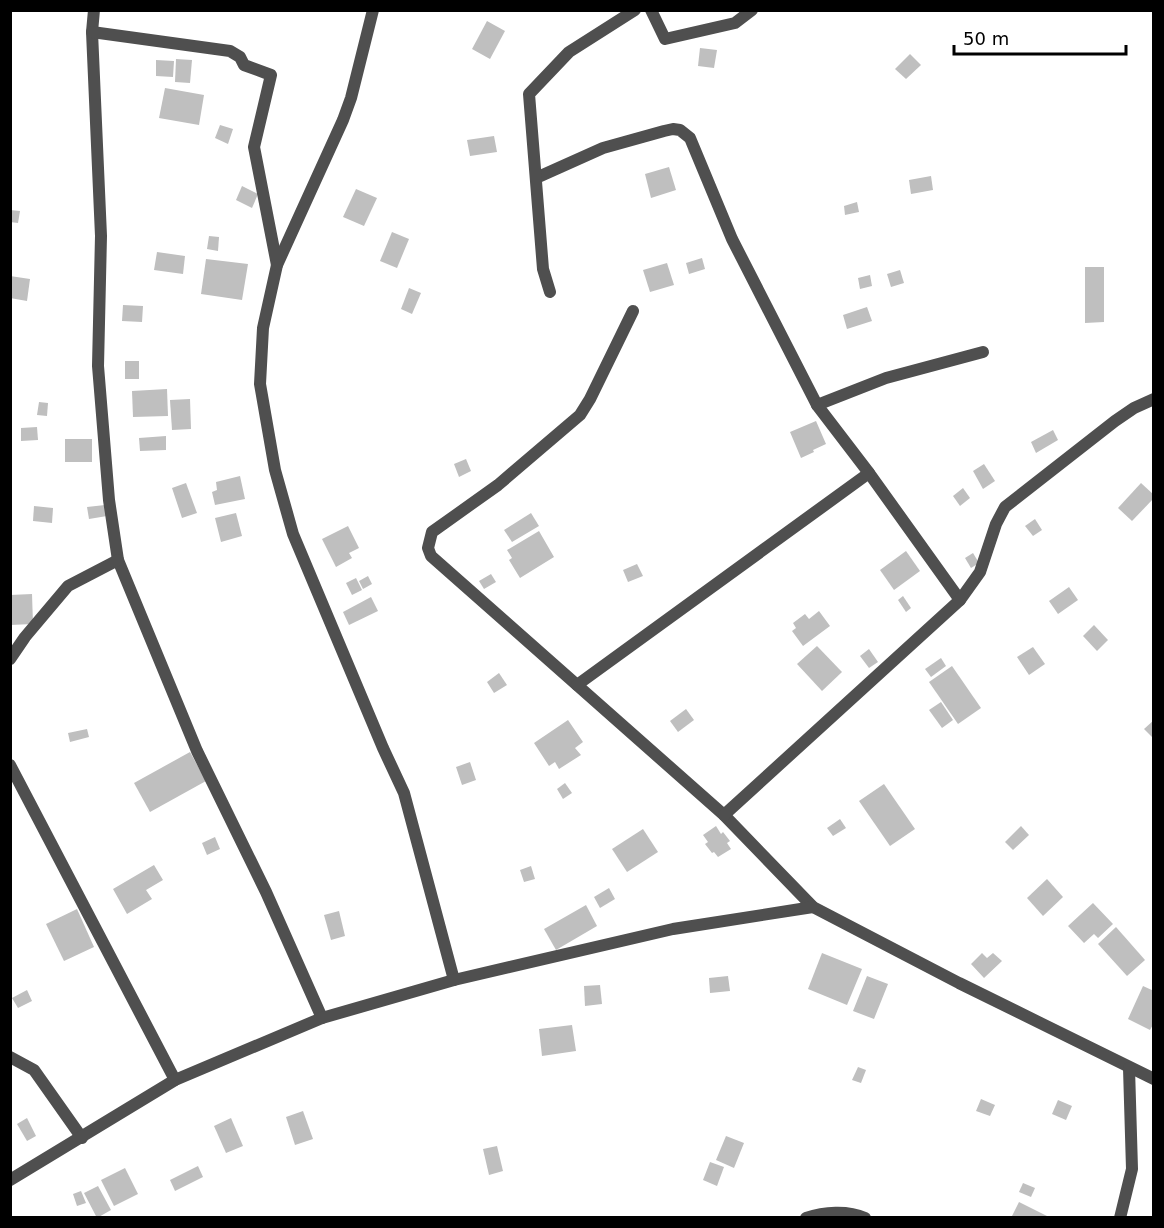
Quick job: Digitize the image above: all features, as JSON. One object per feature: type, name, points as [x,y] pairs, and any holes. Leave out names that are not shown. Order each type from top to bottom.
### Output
[{"type":"street","points":[[94,10],[92,32],[101,236],[98,366],[109,500],[118,560],[197,751],[266,892],[322,1018]]},
{"type":"street","points":[[374,10],[343,120],[277,265],[263,328],[260,384],[275,470],[293,534],[382,748],[404,793],[454,980]]},
{"type":"street","points":[[549,292],[543,269],[529,94],[570,52],[635,10]]},
{"type":"street","points":[[651,10],[665,39],[735,23],[752,10]]},
{"type":"street","points":[[92,32],[230,51],[240,57],[244,65],[271,75],[254,147],[277,265]]},
{"type":"street","points":[[536,178],[603,148],[673,129],[685,133],[690,138],[732,239],[817,405],[960,600]]},
{"type":"street","points":[[633,311],[580,415],[498,485],[432,532],[428,548],[431,556],[724,815],[813,907],[958,983],[1154,1079]]},
{"type":"street","points":[[817,405],[886,378],[983,352]]},
{"type":"street","points":[[724,815],[960,600],[980,572],[996,524],[1005,507],[1115,421],[1134,408],[1154,399]]},
{"type":"street","points":[[577,685],[868,473]]},
{"type":"street","points":[[10,659],[25,637],[68,586],[118,560]]},
{"type":"street","points":[[10,765],[175,1080]]},
{"type":"street","points":[[10,1180],[175,1080],[322,1018],[454,980],[673,929],[813,907]]},
{"type":"street","points":[[10,1057],[34,1070],[82,1138]]},
{"type":"street","points":[[1120,1218],[1132,1169],[1129,1068]]},
{"type":"street","points":[[806,1218],[822,1212],[859,1215],[865,1218]]},
{"type":"building","points":[[487,21],[505,31],[490,59],[472,49]]},
{"type":"building","points":[[700,48],[717,50],[714,68],[698,66]]},
{"type":"building","points":[[910,54],[921,65],[906,79],[895,69]]},
{"type":"building","points":[[176,59],[192,60],[190,83],[175,82]]},
{"type":"building","points":[[156,60],[174,61],[173,77],[156,76]]},
{"type":"building","points":[[165,88],[204,95],[199,125],[159,118]]},
{"type":"building","points":[[220,125],[233,129],[228,144],[215,138]]},
{"type":"building","points":[[494,136],[497,152],[470,156],[467,140]]},
{"type":"building","points":[[669,167],[676,190],[651,198],[645,174]]},
{"type":"building","points":[[931,176],[933,190],[911,194],[909,180]]},
{"type":"building","points":[[242,186],[258,194],[252,208],[236,200]]},
{"type":"building","points":[[356,189],[377,198],[364,226],[343,217]]},
{"type":"building","points":[[857,202],[859,212],[845,215],[844,206]]},
{"type":"building","points":[[10,210],[20,211],[18,223],[10,222]]},
{"type":"building","points":[[392,232],[409,239],[397,268],[380,261]]},
{"type":"building","points":[[209,236],[219,237],[218,251],[207,249]]},
{"type":"building","points":[[157,252],[185,256],[183,274],[154,270]]},
{"type":"building","points":[[702,258],[705,269],[689,274],[686,263]]},
{"type":"building","points":[[206,259],[248,264],[242,300],[201,294]]},
{"type":"building","points":[[667,263],[674,285],[650,292],[643,270]]},
{"type":"building","points":[[1085,267],[1104,267],[1104,322],[1085,323]]},
{"type":"building","points":[[900,270],[904,283],[891,287],[887,274]]},
{"type":"building","points":[[870,275],[872,286],[860,289],[858,278]]},
{"type":"building","points":[[10,276],[30,279],[27,301],[10,298]]},
{"type":"building","points":[[409,288],[421,293],[412,314],[401,309]]},
{"type":"building","points":[[123,305],[143,306],[142,322],[122,321]]},
{"type":"building","points":[[867,307],[872,321],[847,329],[843,315]]},
{"type":"building","points":[[125,361],[139,361],[139,379],[125,379]]},
{"type":"building","points":[[167,389],[168,416],[133,417],[132,391]]},
{"type":"building","points":[[190,399],[191,429],[172,430],[170,400]]},
{"type":"building","points":[[39,402],[48,403],[47,416],[37,415]]},
{"type":"building","points":[[816,421],[826,444],[801,458],[790,432]]},
{"type":"building","points":[[37,427],[38,440],[21,441],[21,428]]},
{"type":"building","points":[[1053,430],[1058,440],[1036,453],[1031,442]]},
{"type":"building","points":[[166,436],[166,450],[140,451],[139,438]]},
{"type":"building","points":[[65,439],[92,439],[92,462],[65,462]]},
{"type":"building","points":[[466,459],[471,471],[459,477],[454,464]]},
{"type":"building","points":[[984,464],[995,481],[983,489],[973,471]]},
{"type":"building","points":[[240,476],[245,499],[215,505],[212,492],[217,490],[216,482]]},
{"type":"building","points":[[186,483],[197,513],[182,518],[172,488]]},
{"type":"building","points":[[1141,483],[1154,495],[1154,498],[1132,521],[1118,508]]},
{"type":"building","points":[[963,488],[970,498],[960,506],[953,496]]},
{"type":"building","points":[[105,505],[107,516],[89,519],[87,507]]},
{"type":"building","points":[[34,506],[53,508],[52,523],[33,521]]},
{"type":"building","points":[[236,513],[242,536],[221,542],[215,518]]},
{"type":"building","points":[[531,513],[539,526],[512,542],[504,530]]},
{"type":"building","points":[[1035,519],[1042,530],[1033,536],[1025,526]]},
{"type":"building","points":[[348,526],[359,548],[349,553],[352,558],[336,567],[322,539]]},
{"type":"building","points":[[539,531],[554,557],[520,578],[509,560],[512,558],[507,550]]},
{"type":"building","points":[[906,551],[920,571],[894,590],[880,570]]},
{"type":"building","points":[[973,553],[979,563],[971,568],[965,558]]},
{"type":"building","points":[[637,564],[643,576],[628,582],[623,570]]},
{"type":"building","points":[[491,574],[496,582],[484,589],[479,581]]},
{"type":"building","points":[[368,576],[372,584],[363,589],[359,581]]},
{"type":"building","points":[[356,578],[362,590],[352,595],[346,583]]},
{"type":"building","points":[[1069,587],[1078,600],[1058,614],[1049,601]]},
{"type":"building","points":[[32,594],[33,624],[10,625],[10,595]]},
{"type":"building","points":[[903,596],[911,608],[906,612],[898,600]]},
{"type":"building","points":[[371,597],[378,611],[349,625],[343,612]]},
{"type":"building","points":[[819,611],[830,626],[803,646],[792,631],[796,628],[793,623],[805,614],[809,619]]},
{"type":"building","points":[[1094,625],[1108,640],[1097,651],[1083,636]]},
{"type":"building","points":[[817,646],[842,672],[822,691],[797,664]]},
{"type":"building","points":[[1033,647],[1045,664],[1029,675],[1017,657]]},
{"type":"building","points":[[869,649],[878,662],[869,668],[860,656]]},
{"type":"building","points":[[941,658],[946,666],[931,677],[925,669]]},
{"type":"building","points":[[952,666],[981,708],[958,724],[929,682]]},
{"type":"building","points":[[499,673],[507,685],[494,693],[487,682]]},
{"type":"building","points":[[941,702],[953,720],[942,728],[929,710]]},
{"type":"building","points":[[686,709],[694,720],[678,732],[670,721]]},
{"type":"building","points":[[568,720],[583,742],[575,748],[581,755],[559,769],[555,762],[549,766],[534,743]]},
{"type":"building","points":[[1154,720],[1154,739],[1144,729]]},
{"type":"building","points":[[87,729],[89,737],[70,742],[68,733]]},
{"type":"building","points":[[190,752],[206,781],[150,812],[134,783]]},
{"type":"building","points":[[470,762],[476,780],[462,785],[456,767]]},
{"type":"building","points":[[565,783],[572,793],[563,799],[557,789]]},
{"type":"building","points":[[884,784],[915,829],[890,846],[859,801]]},
{"type":"building","points":[[840,819],[846,828],[833,836],[827,828]]},
{"type":"building","points":[[716,826],[721,834],[723,832],[730,841],[727,843],[731,849],[718,857],[705,844],[708,842],[703,835]]},
{"type":"building","points":[[1021,826],[1029,835],[1013,850],[1005,842]]},
{"type":"building","points":[[643,829],[658,852],[627,872],[612,849]]},
{"type":"building","points":[[215,837],[220,849],[207,855],[202,843]]},
{"type":"building","points":[[154,865],[163,880],[146,890],[152,899],[127,914],[113,889]]},
{"type":"building","points":[[531,866],[535,879],[524,882],[520,870]]},
{"type":"building","points":[[1047,879],[1063,897],[1043,916],[1027,898]]},
{"type":"building","points":[[609,888],[615,899],[600,908],[594,897]]},
{"type":"building","points":[[1093,903],[1113,924],[1098,938],[1094,934],[1084,943],[1068,926]]},
{"type":"building","points":[[586,905],[597,926],[556,950],[544,929]]},
{"type":"building","points":[[77,909],[94,947],[64,961],[46,924]]},
{"type":"building","points":[[339,911],[345,936],[331,940],[324,915]]},
{"type":"building","points":[[1116,927],[1145,960],[1127,976],[1098,944]]},
{"type":"building","points":[[822,953],[862,969],[847,1005],[808,989]]},
{"type":"building","points":[[982,953],[987,958],[993,953],[1002,961],[984,978],[971,964]]},
{"type":"building","points":[[728,976],[730,991],[710,993],[709,978]]},
{"type":"building","points":[[867,976],[888,984],[874,1019],[853,1011]]},
{"type":"building","points":[[600,985],[602,1004],[585,1006],[584,986]]},
{"type":"building","points":[[1143,986],[1154,991],[1154,1023],[1150,1030],[1128,1019]]},
{"type":"building","points":[[27,990],[32,1001],[18,1008],[12,998]]},
{"type":"building","points":[[572,1025],[576,1051],[542,1056],[539,1029]]},
{"type":"building","points":[[858,1067],[866,1070],[861,1083],[852,1080]]},
{"type":"building","points":[[981,1099],[995,1105],[990,1116],[976,1111]]},
{"type":"building","points":[[1058,1100],[1072,1106],[1066,1120],[1052,1114]]},
{"type":"building","points":[[303,1111],[313,1139],[295,1145],[286,1117]]},
{"type":"building","points":[[27,1118],[36,1136],[27,1141],[17,1124]]},
{"type":"building","points":[[231,1118],[243,1146],[226,1153],[214,1126]]},
{"type":"building","points":[[726,1136],[744,1143],[734,1168],[716,1160]]},
{"type":"building","points":[[497,1146],[503,1171],[489,1175],[483,1149]]},
{"type":"building","points":[[710,1162],[724,1167],[717,1186],[703,1180]]},
{"type":"building","points":[[198,1166],[203,1177],[175,1191],[170,1180]]},
{"type":"building","points":[[125,1168],[138,1194],[114,1206],[101,1180]]},
{"type":"building","points":[[1023,1183],[1035,1188],[1031,1197],[1019,1192]]},
{"type":"building","points":[[98,1186],[111,1210],[97,1218],[84,1193]]},
{"type":"building","points":[[81,1191],[86,1203],[77,1206],[73,1194]]},
{"type":"building","points":[[1019,1202],[1047,1216],[1046,1218],[1011,1218]]}]
